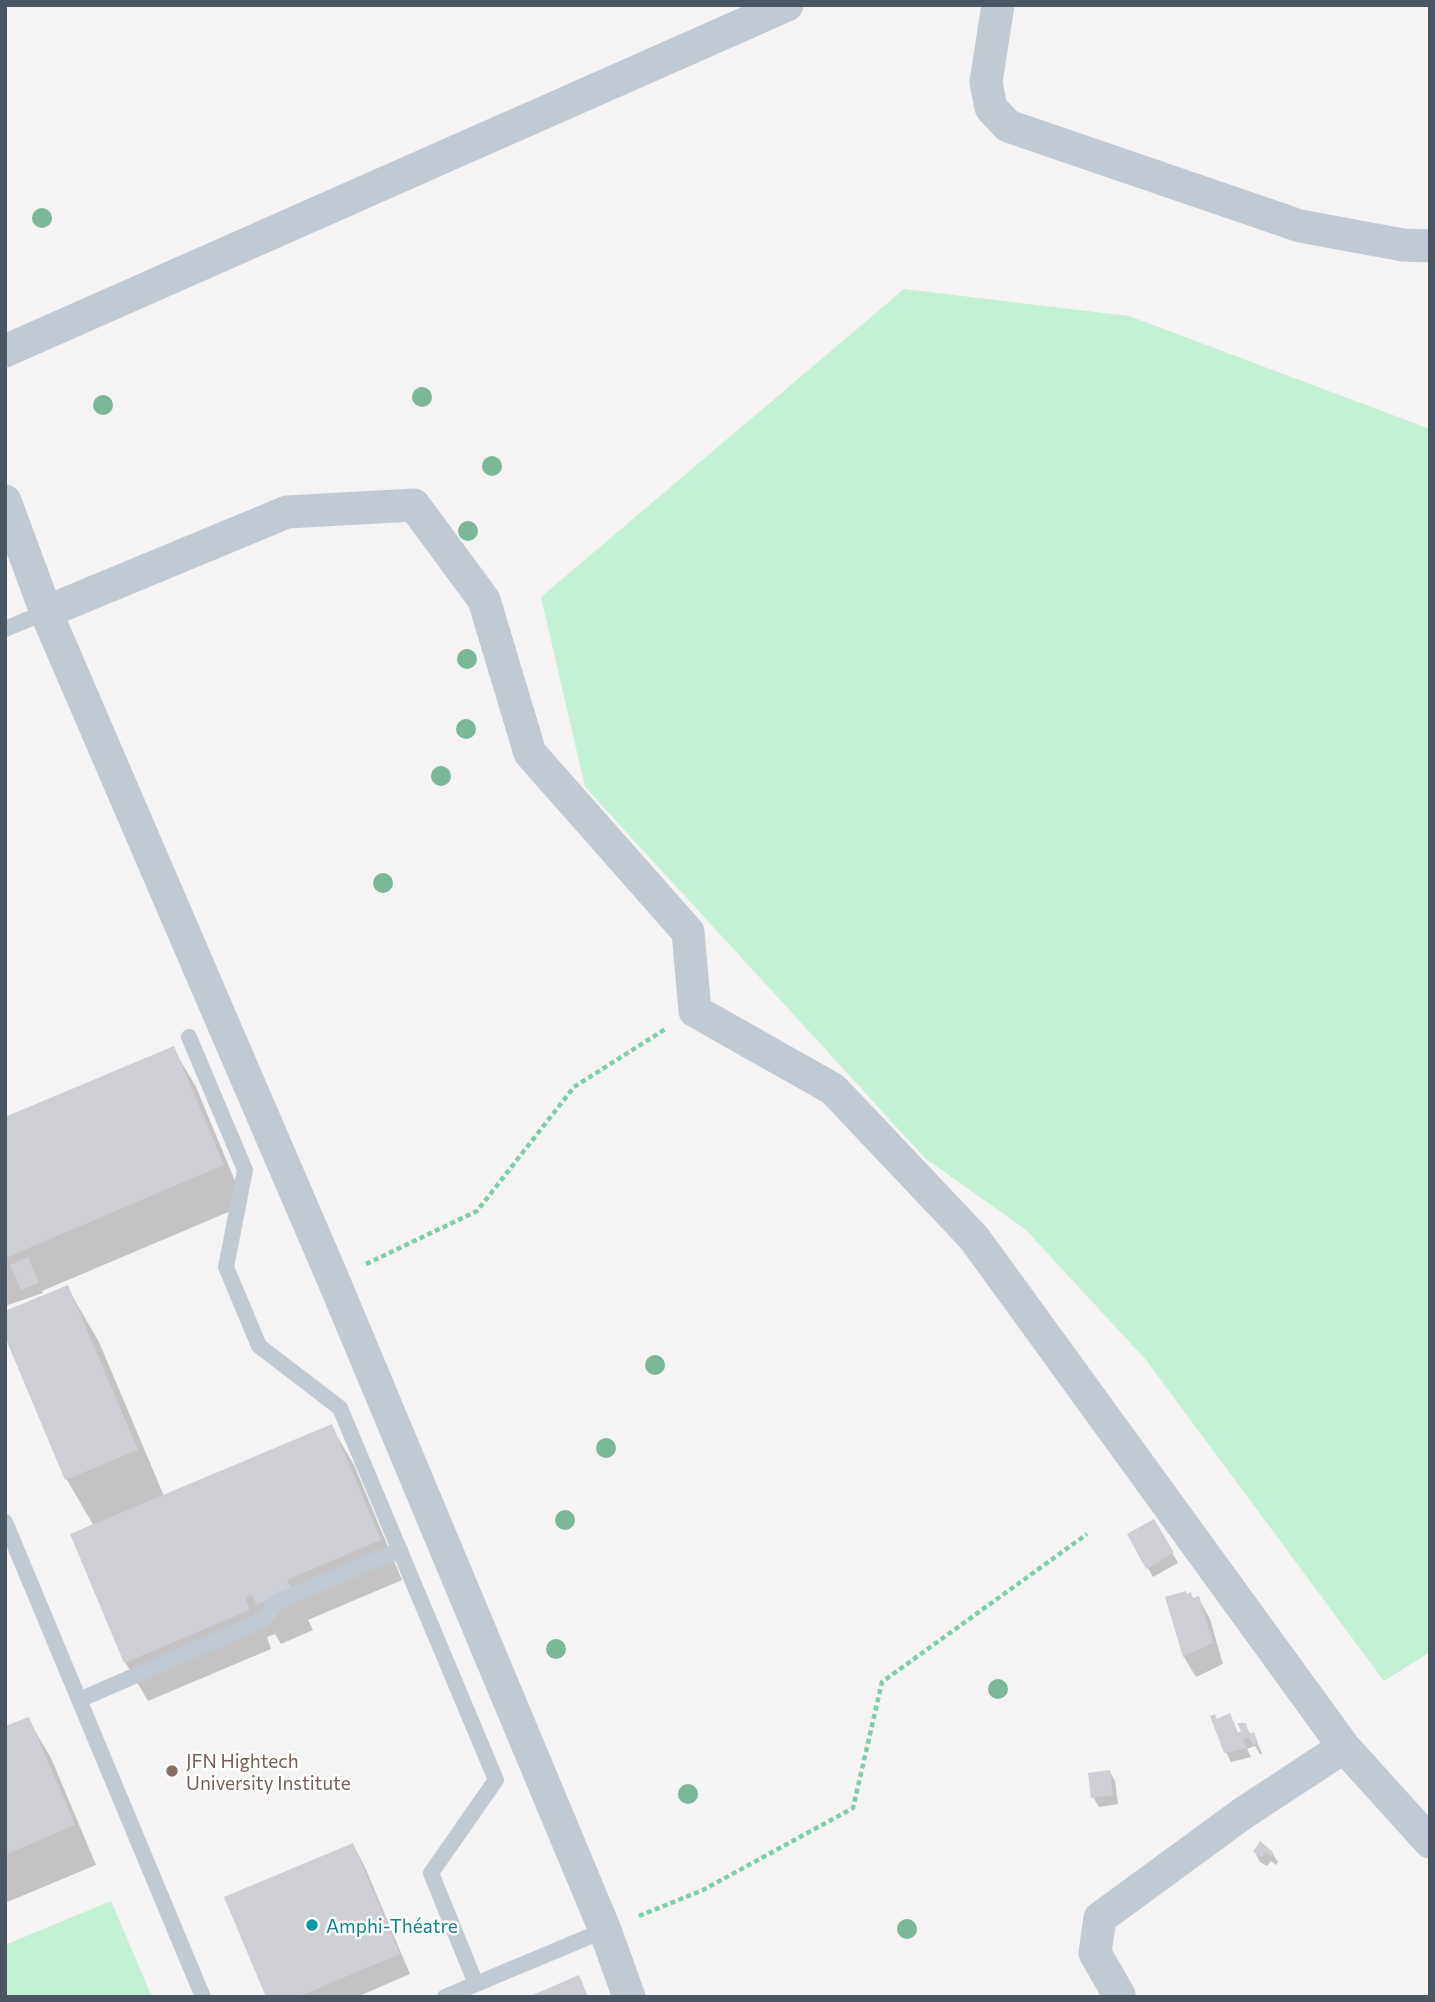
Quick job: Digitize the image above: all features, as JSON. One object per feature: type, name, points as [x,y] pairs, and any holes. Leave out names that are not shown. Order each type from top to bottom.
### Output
[{"type":"street","points":[[5,351],[787,5]]},
{"type":"street","points":[[998,5],[986,82],[991,108],[1008,126],[1300,226],[1403,245],[1430,246]]},
{"type":"street","points":[[5,502],[46,612],[334,1279],[605,1930],[629,1997]]},
{"type":"street","points":[[46,612],[287,512],[414,505],[484,600],[530,752],[688,932],[695,1011],[833,1089],[974,1238],[1344,1747],[1430,1842]]},
{"type":"street","points":[[1117,1997],[1119,1995],[1095,1953],[1100,1918],[1242,1814],[1344,1747]]},
{"type":"lane","points":[[5,629],[46,612]]},
{"type":"lane","points":[[189,1037],[245,1170],[226,1266],[259,1346],[340,1408],[496,1780],[431,1873],[476,1984]]},
{"type":"lane","points":[[5,1522],[203,1997]]},
{"type":"lane","points":[[79,1700],[265,1619],[276,1602],[400,1550]]},
{"type":"lane","points":[[445,1997],[605,1930]]},
{"type":"path","points":[[334,1279],[477,1211],[574,1087],[695,1011]]},
{"type":"path","points":[[605,1930],[703,1890],[853,1808],[882,1682],[1087,1534]]},
{"type":"green space","points":[[904,289],[1129,316],[1430,429],[1430,1652],[1384,1681],[1146,1360],[1025,1229],[926,1159],[585,787],[541,597]]},
{"type":"green space","points":[[111,1901],[152,1997],[5,1997],[5,1945]]},
{"type":"building","points":[[174,1046],[224,1165],[5,1258],[5,1117]]},
{"type":"building","points":[[28,1257],[39,1283],[21,1290],[10,1265]]},
{"type":"building","points":[[68,1285],[138,1450],[65,1480],[5,1337],[5,1311]]},
{"type":"building","points":[[332,1424],[381,1540],[287,1580],[292,1590],[256,1605],[252,1595],[245,1598],[250,1610],[124,1663],[70,1534]]},
{"type":"building","points":[[1154,1519],[1174,1553],[1146,1569],[1127,1534]]},
{"type":"building","points":[[1186,1591],[1187,1594],[1191,1592],[1193,1598],[1199,1596],[1213,1643],[1183,1657],[1165,1597]]},
{"type":"building","points":[[1230,1713],[1238,1733],[1241,1731],[1237,1723],[1246,1723],[1249,1734],[1254,1732],[1258,1743],[1253,1745],[1249,1737],[1243,1739],[1247,1748],[1224,1753],[1210,1716],[1215,1714],[1217,1719]]},
{"type":"building","points":[[29,1717],[75,1825],[5,1855],[5,1726]]},
{"type":"building","points":[[1110,1770],[1113,1795],[1091,1798],[1088,1773]]},
{"type":"building","points":[[1260,1841],[1273,1852],[1271,1856],[1265,1852],[1262,1857],[1253,1852]]},
{"type":"building","name":"Amphi-Théatre","points":[[353,1843],[400,1954],[298,1997],[266,1997],[224,1897]]},
{"type":"building","points":[[579,1975],[588,1997],[528,1997]]},
{"type":"place","name":"JFN Hightech University Institute","points":[[172,1771]]},
{"type":"place","name":"Amphi-Théatre","points":[[312,1925]]}]
